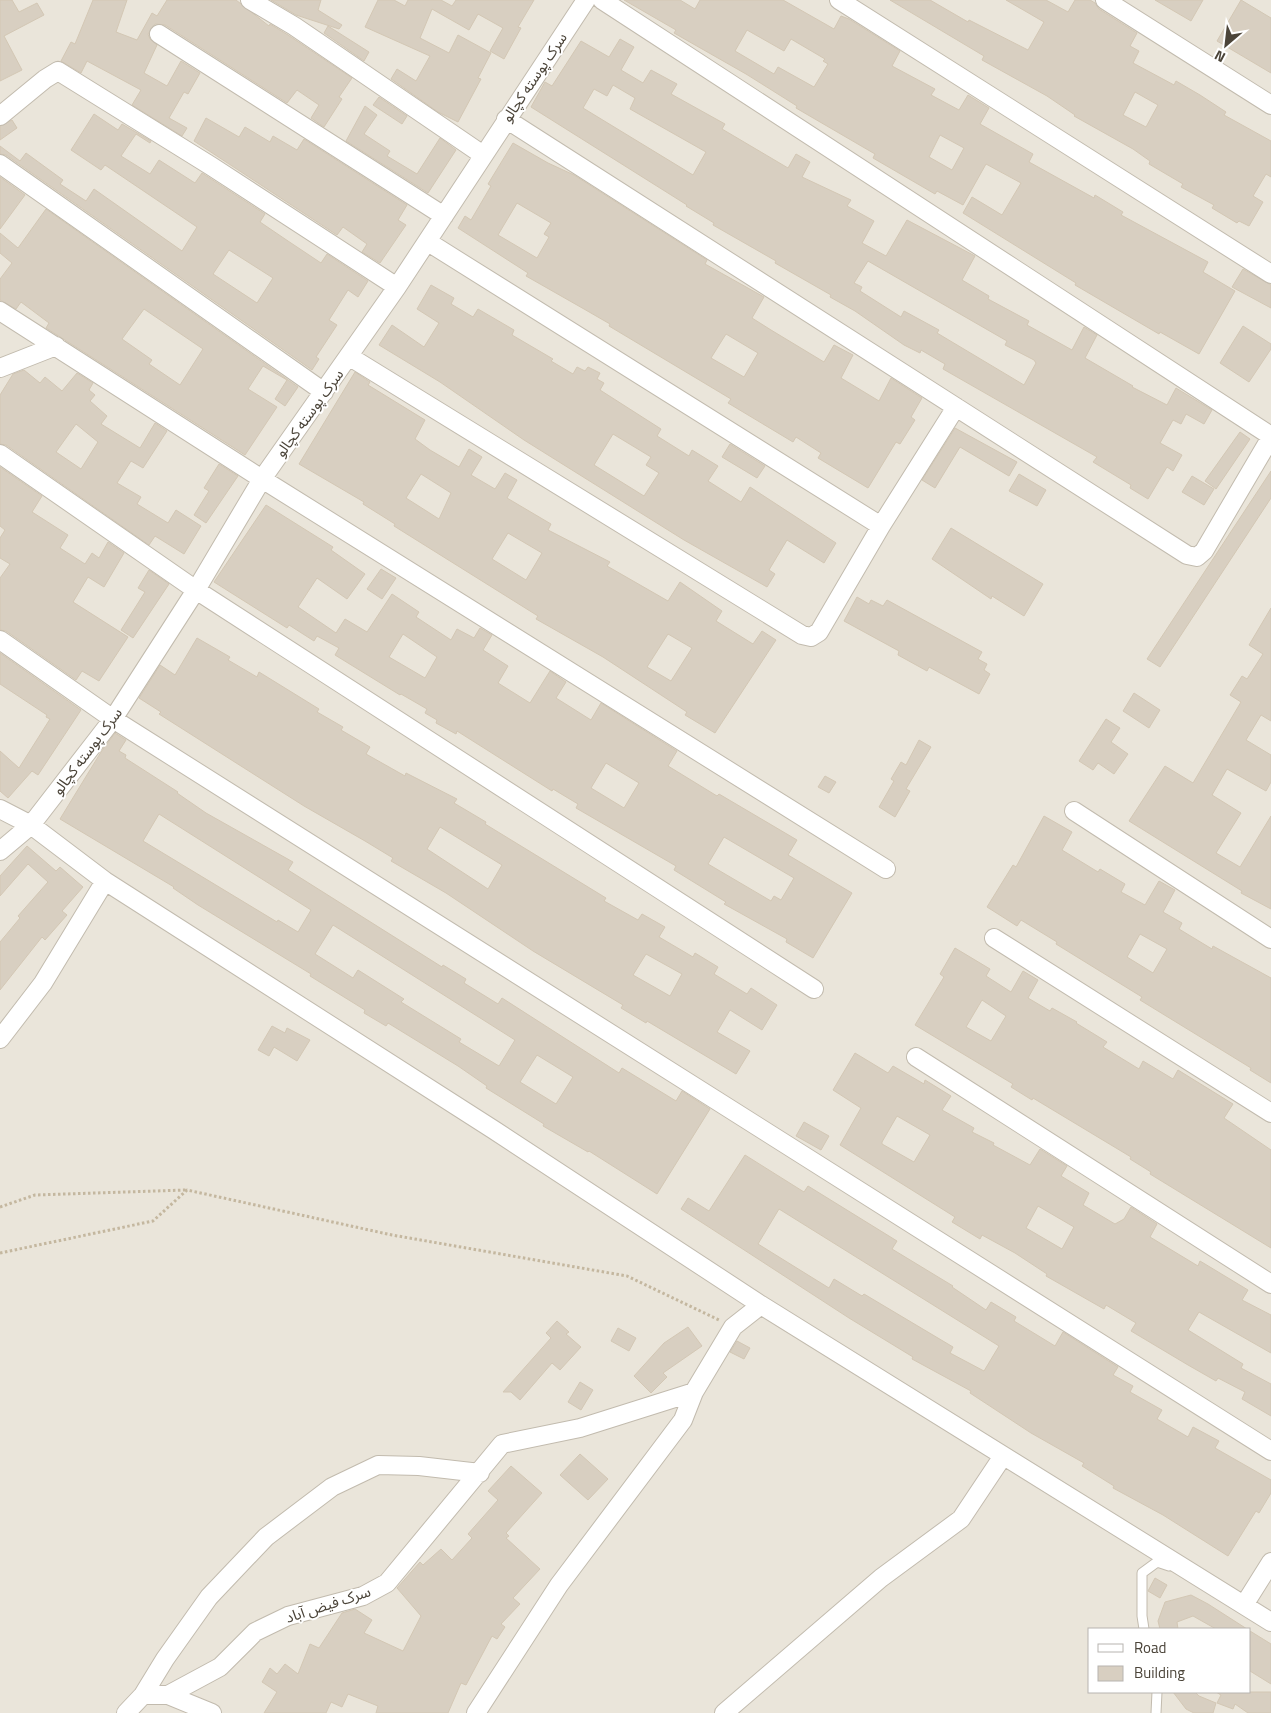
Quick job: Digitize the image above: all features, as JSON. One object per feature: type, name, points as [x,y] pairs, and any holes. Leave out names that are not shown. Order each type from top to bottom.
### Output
[{"type":"street","points":[[250,0],[294,26],[483,155]]},
{"type":"street","name":"سرک پوسته کچالو","points":[[0,851],[31,825],[113,718],[196,590],[262,479],[398,287],[506,119],[586,0]]},
{"type":"street","points":[[506,119],[1188,555],[1197,557],[1204,551],[1271,437],[602,0]]},
{"type":"street","points":[[838,0],[1269,270]]},
{"type":"street","points":[[1105,0],[1271,105]]},
{"type":"street","points":[[159,34],[444,216]]},
{"type":"street","points":[[0,116],[45,79],[58,71],[211,166],[398,287]]},
{"type":"street","points":[[0,164],[324,392]]},
{"type":"street","points":[[428,242],[881,526]]},
{"type":"street","points":[[0,311],[262,479],[886,869]]},
{"type":"street","points":[[0,368],[56,346]]},
{"type":"street","points":[[350,357],[802,635],[811,637],[819,632],[881,526],[956,407]]},
{"type":"street","points":[[0,454],[196,590],[814,989]]},
{"type":"street","points":[[0,640],[113,718],[1271,1451]]},
{"type":"street","points":[[0,808],[31,825],[105,882],[494,1130],[761,1305],[1271,1622]]},
{"type":"street","points":[[1074,812],[1271,939]]},
{"type":"street","points":[[0,1039],[43,983],[105,882]]},
{"type":"street","points":[[994,938],[1271,1113]]},
{"type":"street","points":[[916,1057],[1271,1284]]},
{"type":"street","points":[[476,1713],[559,1585],[683,1420],[694,1392],[733,1326],[761,1305]]},
{"type":"street","name":"سرک فيض آباد","points":[[143,1695],[168,1695],[220,1667],[255,1632],[288,1616],[364,1596],[387,1583],[480,1473],[502,1444],[580,1428],[694,1392]]},
{"type":"street","points":[[724,1713],[881,1578],[961,1518],[1003,1456]]},
{"type":"street","points":[[126,1713],[143,1695],[165,1659],[210,1597],[266,1537],[332,1487],[378,1465],[419,1466],[480,1473]]},
{"type":"street","points":[[1244,1605],[1271,1562]]},
{"type":"street","points":[[168,1695],[212,1713]]},
{"type":"lane","points":[[1144,1628],[1142,1573],[1157,1562],[1200,1578]]},
{"type":"lane","points":[[1156,1713],[1157,1693]]},
{"type":"path","points":[[0,1253],[153,1221],[187,1190]]},
{"type":"path","points":[[0,1207],[35,1195],[187,1190],[392,1235],[627,1276],[733,1326]]},
{"type":"shaded area","points":[[0,0],[1271,0],[1271,1713],[0,1713]]},
{"type":"building","points":[[0,0],[12,0],[19,12],[37,3],[44,15],[4,36],[22,70],[0,81]]},
{"type":"building","points":[[93,0],[127,0],[116,32],[137,40],[152,13],[157,16],[167,0],[236,0],[269,26],[270,24],[288,35],[352,78],[339,97],[342,99],[324,127],[311,118],[319,105],[297,90],[287,103],[165,25],[155,24],[148,34],[150,39],[157,45],[144,73],[167,86],[181,61],[200,73],[188,94],[184,92],[169,118],[187,128],[182,136],[132,105],[141,90],[87,61],[81,73],[61,61],[71,42],[75,44]]},
{"type":"building","points":[[271,0],[321,0],[318,10],[342,25],[339,29],[296,15]]},
{"type":"building","points":[[378,0],[394,0],[405,6],[408,0],[441,0],[452,6],[456,0],[534,0],[518,27],[521,28],[504,59],[490,51],[503,28],[478,14],[469,30],[432,9],[420,38],[449,53],[458,35],[491,53],[478,78],[481,79],[458,122],[438,112],[391,79],[397,69],[416,81],[430,56],[365,27]]},
{"type":"building","points":[[624,0],[680,0],[695,9],[700,0],[783,0],[834,29],[841,16],[849,19],[900,51],[892,66],[935,89],[931,95],[959,110],[968,95],[989,108],[980,124],[1033,154],[1029,162],[1094,198],[1095,195],[1123,212],[1121,215],[1208,262],[1203,272],[1235,291],[1199,354],[1160,332],[1159,334],[1075,285],[1076,283],[963,213],[972,197],[1002,215],[1021,183],[986,164],[963,205],[937,191],[935,194],[873,158],[875,154],[796,108],[797,106],[746,74],[674,33],[676,30]],"holes":[[[747,30],[784,51],[791,39],[825,59],[823,61],[828,64],[814,87],[778,67],[774,74],[735,51]],[[940,135],[964,148],[952,170],[929,157]]]},
{"type":"building","points":[[890,0],[930,0],[968,22],[969,20],[1028,50],[1044,22],[1006,0],[1046,0],[1068,12],[1075,0],[1090,0],[1099,9],[1137,33],[1130,46],[1139,51],[1133,63],[1174,85],[1176,81],[1226,112],[1224,115],[1271,141],[1271,177],[1266,174],[1253,196],[1263,202],[1249,226],[1239,221],[1237,223],[1212,208],[1214,205],[1181,187],[1183,184],[1149,164],[1150,161],[1133,149],[1074,116],[1047,96],[982,60],[984,56]],"holes":[[[1135,92],[1158,105],[1146,127],[1123,115]]]},
{"type":"building","points":[[1155,0],[1203,0],[1191,21]]},
{"type":"building","points":[[1241,0],[1271,18],[1271,73],[1217,41]]},
{"type":"building","points":[[328,26],[369,52],[364,61],[324,33]]},
{"type":"building","points":[[620,39],[634,47],[621,70],[643,83],[651,70],[677,84],[671,94],[725,124],[722,129],[788,168],[796,154],[810,162],[802,177],[851,200],[847,206],[874,221],[862,243],[886,256],[907,220],[975,256],[962,280],[989,296],[988,299],[1029,321],[1027,325],[1072,350],[1084,327],[1097,335],[1085,358],[1132,387],[1167,405],[1176,388],[1212,410],[1204,424],[1186,414],[1181,424],[1173,420],[1160,443],[1182,455],[1173,471],[1167,467],[1148,499],[1130,488],[1131,485],[1093,462],[1097,457],[943,369],[945,364],[921,350],[920,353],[904,345],[855,311],[830,297],[831,295],[713,225],[714,223],[687,205],[531,107],[545,82],[552,86],[581,41],[609,57]],"holes":[[[613,85],[635,98],[630,109],[706,152],[693,175],[583,108],[594,89],[607,96]],[[868,261],[1007,341],[1005,345],[1034,360],[1036,363],[1024,385],[937,333],[939,330],[904,311],[901,317],[860,291],[862,287],[854,283]]]},
{"type":"building","points":[[379,97],[407,116],[402,124],[373,105]]},
{"type":"building","points":[[365,106],[377,115],[364,134],[390,151],[387,156],[417,174],[440,138],[456,150],[428,193],[346,141]]},
{"type":"building","points":[[94,114],[118,130],[122,124],[151,141],[150,143],[136,134],[121,156],[150,174],[159,160],[195,183],[202,173],[265,214],[260,222],[321,263],[327,254],[368,281],[358,297],[348,290],[329,320],[337,325],[316,357],[319,359],[312,370],[6,155],[0,154],[0,146],[20,161],[26,153],[63,180],[60,184],[86,201],[94,189],[182,251],[197,227],[105,165],[101,170],[71,150]],"holes":[[[229,250],[273,278],[257,303],[213,274]]]},
{"type":"building","points":[[206,118],[239,137],[245,127],[270,142],[273,136],[297,150],[304,139],[407,205],[398,220],[406,225],[380,263],[362,252],[367,244],[343,227],[337,235],[194,141]]},
{"type":"building","points":[[12,120],[17,128],[0,140],[0,126]]},
{"type":"building","points":[[513,143],[574,175],[707,260],[705,264],[764,297],[752,318],[824,362],[834,345],[853,355],[841,378],[879,401],[891,378],[922,398],[911,417],[915,420],[900,444],[896,442],[868,488],[818,458],[821,453],[796,437],[793,442],[728,403],[731,399],[609,326],[610,324],[526,276],[528,273],[458,228],[465,216],[471,220],[491,186],[488,184]],"holes":[[[517,203],[551,223],[544,234],[549,237],[537,258],[498,235]],[[726,334],[758,353],[744,377],[711,358]]]},
{"type":"building","points":[[0,177],[25,195],[0,229]]},
{"type":"building","points":[[46,209],[298,387],[285,406],[275,399],[287,380],[263,366],[248,389],[277,407],[245,455],[46,328],[49,323],[21,302],[16,309],[0,300],[0,279],[12,263],[0,253],[0,233],[18,248]],"holes":[[[144,309],[203,349],[180,385],[149,364],[152,360],[122,339]]]},
{"type":"building","points":[[1243,269],[1271,285],[1271,308],[1232,287]]},
{"type":"building","points":[[431,285],[454,298],[451,304],[473,317],[478,309],[514,330],[512,335],[553,359],[551,361],[573,374],[577,367],[585,371],[588,367],[600,373],[597,379],[604,383],[600,390],[661,429],[657,436],[689,456],[692,450],[718,466],[708,481],[741,502],[750,487],[836,543],[824,563],[787,540],[769,570],[775,574],[767,587],[684,540],[524,440],[440,382],[379,345],[392,325],[424,347],[439,323],[417,309]],"holes":[[[613,434],[651,457],[646,465],[659,473],[644,496],[594,465]]]},
{"type":"building","points":[[1243,326],[1271,344],[1271,349],[1249,382],[1220,363]]},
{"type":"building","points":[[24,370],[40,383],[45,377],[62,391],[77,373],[93,383],[89,390],[95,395],[90,401],[107,416],[101,424],[140,448],[155,423],[167,431],[143,468],[131,461],[117,483],[141,497],[137,504],[168,523],[176,510],[201,526],[184,554],[155,536],[149,545],[6,445],[0,444],[0,395],[13,374]],"holes":[[[76,424],[98,442],[81,469],[56,452]]]},
{"type":"building","points":[[355,372],[370,382],[368,385],[425,420],[415,439],[430,450],[459,467],[469,449],[482,457],[471,475],[495,489],[505,473],[517,480],[507,498],[551,524],[548,530],[610,562],[607,566],[668,601],[680,582],[722,611],[716,621],[753,644],[762,631],[776,640],[715,733],[685,715],[687,712],[603,657],[536,619],[538,616],[394,526],[395,524],[363,504],[364,502],[299,464]],"holes":[[[421,474],[451,493],[439,519],[406,498]],[[508,533],[542,553],[526,580],[492,559]],[[668,634],[692,648],[671,681],[647,667]]]},
{"type":"building","points":[[955,428],[1017,462],[1009,476],[960,447],[935,488],[922,480]]},
{"type":"building","points":[[1240,432],[1250,439],[1216,489],[1205,481]]},
{"type":"building","points":[[730,444],[765,466],[757,478],[722,457]]},
{"type":"building","points":[[219,464],[238,476],[206,523],[194,515],[209,491],[204,488]]},
{"type":"building","points":[[0,467],[42,496],[32,512],[68,535],[60,548],[85,564],[92,553],[99,558],[108,542],[124,553],[104,587],[88,577],[73,602],[128,637],[99,681],[82,671],[76,680],[6,631],[0,630],[0,578],[10,564],[0,558],[0,538],[5,530],[0,526]]},
{"type":"building","points":[[1271,471],[1271,498],[1160,667],[1147,659]]},
{"type":"building","points":[[1019,474],[1046,490],[1037,506],[1009,491]]},
{"type":"building","points":[[1192,476],[1214,489],[1204,505],[1182,492]]},
{"type":"building","points":[[266,505],[333,547],[331,550],[365,574],[347,599],[317,578],[298,607],[336,633],[345,619],[367,632],[392,594],[419,612],[416,617],[451,640],[457,629],[474,638],[480,628],[492,635],[483,650],[508,666],[498,683],[530,703],[550,671],[566,682],[556,698],[591,720],[601,703],[677,751],[668,766],[717,796],[719,794],[797,840],[788,855],[852,893],[813,958],[786,942],[787,939],[724,904],[726,902],[674,870],[676,866],[576,808],[578,804],[553,789],[552,791],[457,731],[456,734],[436,723],[437,720],[425,713],[427,709],[400,695],[335,655],[339,648],[317,636],[314,641],[289,625],[287,628],[214,582]],"holes":[[[403,634],[437,657],[425,678],[389,657]],[[606,763],[639,783],[624,808],[591,788]],[[724,837],[794,878],[781,900],[774,896],[771,901],[708,864]]]},
{"type":"building","points":[[951,528],[1043,584],[1024,616],[992,596],[991,599],[932,559]]},
{"type":"building","points":[[381,569],[396,578],[382,599],[367,589]]},
{"type":"building","points":[[149,570],[169,584],[133,638],[121,630],[145,592],[138,588]]},
{"type":"building","points":[[857,597],[869,604],[871,600],[883,606],[887,600],[982,652],[978,659],[987,664],[984,670],[990,674],[979,694],[929,667],[927,671],[898,655],[899,651],[844,621]]},
{"type":"building","points":[[1271,608],[1271,721],[1261,715],[1246,740],[1271,755],[1271,782],[1266,791],[1227,769],[1212,795],[1241,813],[1216,853],[1240,867],[1271,816],[1271,909],[1241,893],[1242,891],[1129,821],[1165,766],[1193,783],[1241,702],[1230,695],[1242,676],[1247,679],[1263,654],[1249,645]]},
{"type":"building","points":[[197,638],[230,657],[228,660],[257,677],[259,672],[319,709],[317,712],[343,727],[341,730],[370,747],[366,754],[405,776],[406,773],[457,799],[454,803],[606,898],[604,901],[638,920],[642,914],[665,927],[659,937],[693,957],[695,953],[718,967],[714,974],[747,994],[751,988],[777,1005],[762,1030],[730,1010],[717,1032],[750,1051],[736,1074],[647,1021],[646,1023],[621,1008],[623,1005],[533,951],[446,893],[391,861],[393,858],[304,806],[159,714],[161,712],[139,698],[160,665],[175,675]],"holes":[[[440,827],[502,865],[488,889],[427,849]],[[646,954],[682,974],[670,996],[633,975]]]},
{"type":"building","points":[[0,653],[81,710],[38,775],[32,771],[8,798],[0,791],[0,751],[19,768],[50,719],[46,717],[47,715],[0,684]]},
{"type":"building","points":[[1134,693],[1160,710],[1149,728],[1123,711]]},
{"type":"building","points":[[1106,719],[1120,728],[1111,742],[1128,754],[1114,774],[1098,763],[1093,770],[1079,761]]},
{"type":"building","points":[[115,733],[126,740],[119,751],[126,755],[125,758],[178,792],[206,813],[293,862],[288,870],[442,967],[443,965],[466,979],[464,983],[498,1004],[502,998],[619,1073],[622,1068],[676,1101],[682,1091],[710,1109],[657,1194],[589,1151],[543,1126],[544,1124],[486,1088],[487,1086],[458,1066],[388,1023],[386,1026],[364,1013],[365,1010],[310,976],[311,974],[198,905],[174,887],[60,819],[101,752]],"holes":[[[159,814],[311,910],[298,932],[278,920],[277,922],[143,841]],[[333,925],[515,1040],[499,1066],[459,1042],[461,1039],[401,1002],[404,999],[358,970],[353,978],[315,954]],[[537,1055],[573,1077],[556,1104],[520,1082]]]},
{"type":"building","points":[[919,740],[931,747],[906,789],[910,791],[895,817],[879,807],[894,781],[891,779],[901,762],[906,765]]},
{"type":"building","points":[[825,776],[836,782],[829,793],[818,787]]},
{"type":"building","points":[[1044,816],[1072,832],[1062,850],[1098,872],[1100,869],[1125,884],[1121,892],[1145,905],[1159,881],[1175,890],[1163,912],[1182,923],[1179,929],[1212,949],[1213,946],[1271,978],[1271,1083],[1250,1070],[1251,1068],[1140,1000],[1142,997],[1056,944],[1057,942],[1021,920],[1017,926],[987,907],[1013,865],[1016,867]],"holes":[[[1140,934],[1167,949],[1153,973],[1127,957]]]},
{"type":"building","points":[[27,846],[56,871],[60,867],[83,887],[62,911],[67,915],[45,940],[42,937],[0,990],[0,942],[20,918],[18,916],[48,882],[28,864],[0,896],[0,876]]},
{"type":"building","points":[[955,948],[990,969],[986,976],[1011,992],[1023,971],[1038,980],[1028,998],[1050,1011],[1052,1008],[1077,1022],[1107,1042],[1103,1047],[1139,1069],[1143,1061],[1173,1079],[1178,1070],[1233,1104],[1224,1118],[1271,1150],[1271,1248],[1150,1174],[1151,1172],[1130,1159],[1131,1157],[1033,1098],[1032,1100],[1011,1087],[1013,1084],[915,1025],[944,977],[940,974]],"holes":[[[982,1000],[1006,1016],[991,1041],[966,1027]]]},
{"type":"building","points":[[272,1026],[285,1033],[287,1028],[310,1040],[297,1061],[274,1047],[269,1056],[258,1050]]},
{"type":"building","points":[[855,1053],[888,1073],[893,1066],[924,1084],[925,1080],[951,1096],[942,1110],[974,1128],[972,1132],[994,1143],[993,1145],[1030,1165],[1040,1149],[1067,1166],[1061,1176],[1089,1193],[1083,1205],[1115,1224],[1124,1219],[1131,1207],[1157,1224],[1150,1237],[1198,1266],[1200,1261],[1248,1290],[1242,1300],[1271,1315],[1271,1353],[1199,1312],[1188,1330],[1243,1364],[1241,1368],[1271,1384],[1271,1416],[1242,1399],[1245,1392],[1218,1378],[1216,1381],[1131,1331],[1136,1323],[1106,1305],[1104,1309],[1046,1276],[1047,1274],[1015,1253],[982,1235],[980,1239],[952,1222],[955,1217],[840,1145],[861,1108],[833,1090]],"holes":[[[897,1116],[930,1135],[914,1162],[882,1144]],[[1038,1206],[1074,1227],[1062,1249],[1026,1228]]]},
{"type":"building","points":[[804,1122],[829,1136],[821,1150],[796,1136]]},
{"type":"building","points":[[745,1155],[804,1192],[808,1186],[897,1241],[892,1249],[953,1286],[986,1310],[991,1302],[1016,1317],[1014,1321],[1055,1346],[1063,1332],[1118,1367],[1113,1375],[1133,1386],[1130,1392],[1162,1410],[1157,1419],[1188,1437],[1193,1427],[1219,1441],[1215,1448],[1271,1480],[1271,1493],[1259,1513],[1256,1511],[1228,1556],[1163,1515],[1113,1488],[1114,1486],[1082,1466],[1084,1463],[1031,1433],[970,1393],[971,1391],[912,1359],[913,1357],[849,1318],[681,1209],[688,1198],[709,1211]],"holes":[[[779,1209],[999,1346],[984,1371],[950,1353],[953,1347],[864,1294],[862,1296],[834,1279],[829,1288],[758,1244]]]},
{"type":"building","points":[[557,1321],[569,1332],[566,1334],[581,1347],[560,1370],[552,1363],[520,1400],[511,1392],[503,1392],[551,1338],[546,1333]]},
{"type":"building","points":[[688,1327],[702,1346],[663,1373],[667,1377],[651,1393],[634,1376],[664,1343]]},
{"type":"building","points":[[618,1328],[636,1338],[629,1351],[611,1341]]},
{"type":"building","points":[[737,1341],[750,1348],[744,1359],[730,1352]]},
{"type":"building","points":[[580,1382],[593,1390],[581,1410],[568,1402]]},
{"type":"building","points":[[580,1454],[608,1479],[588,1500],[560,1475]]},
{"type":"building","points":[[511,1466],[542,1493],[506,1533],[509,1536],[506,1538],[540,1569],[513,1598],[520,1604],[501,1624],[505,1627],[497,1639],[492,1636],[466,1685],[461,1683],[448,1713],[376,1713],[378,1706],[348,1694],[342,1707],[331,1702],[326,1713],[264,1713],[277,1692],[262,1682],[270,1668],[277,1674],[285,1664],[298,1674],[310,1644],[319,1648],[342,1613],[355,1609],[372,1620],[364,1633],[403,1651],[421,1616],[397,1588],[420,1562],[423,1565],[441,1549],[452,1560],[472,1538],[468,1534],[498,1500],[488,1491]]},
{"type":"building","points":[[1155,1578],[1167,1585],[1160,1598],[1148,1591]]},
{"type":"building","points":[[1191,1595],[1245,1628],[1214,1628],[1193,1616],[1177,1622],[1178,1628],[1160,1628],[1158,1621],[1165,1602]]},
{"type":"building","points":[[1251,1632],[1271,1644],[1271,1684],[1251,1672]]},
{"type":"building","points":[[1271,1692],[1271,1713],[1248,1713],[1235,1704],[1233,1709],[1217,1703],[1221,1695],[1218,1693]]},
{"type":"building","points":[[1174,1693],[1196,1693],[1216,1703],[1213,1713],[1194,1713],[1186,1709]]}]
